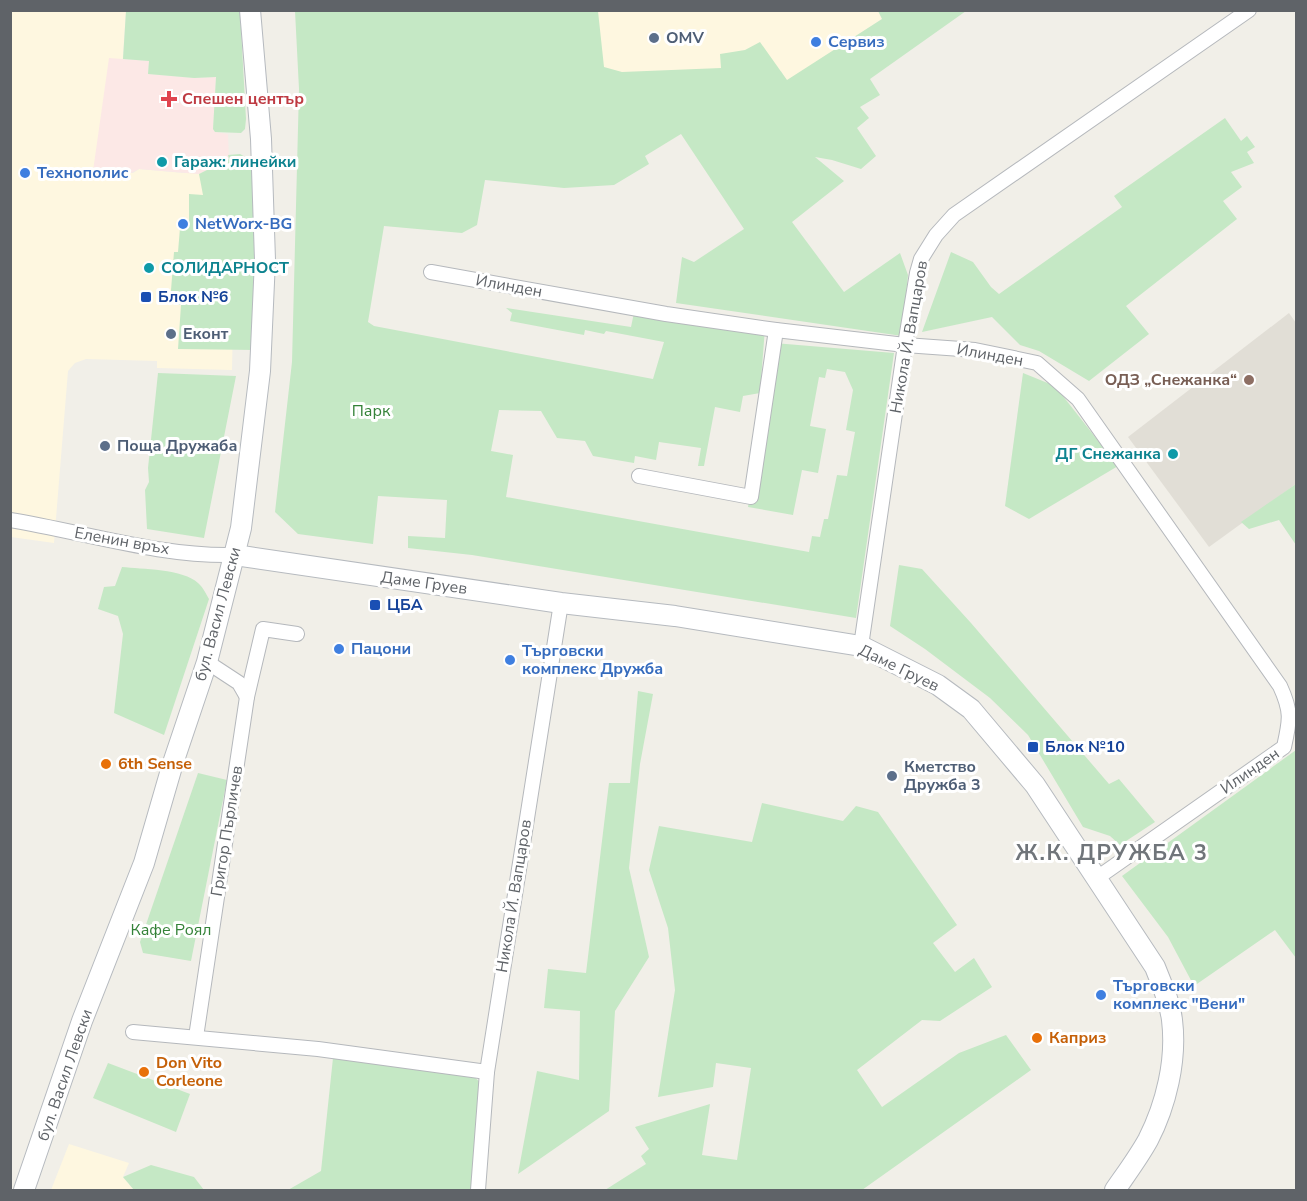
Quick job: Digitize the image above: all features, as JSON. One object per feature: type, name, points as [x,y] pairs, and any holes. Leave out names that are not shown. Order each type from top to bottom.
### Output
[{"type":"main road","name":"бул. Васил Левски","points":[[24,1191],[82,1021],[144,863],[173,763],[207,662],[241,528],[260,371],[265,260],[261,139],[250,10]]},
{"type":"main road","name":"Даме Груев","points":[[235,555],[561,603],[675,616],[861,646],[938,685],[971,708],[1035,785],[1155,968],[1168,1000],[1172,1019],[1170,1064],[1164,1103],[1148,1141],[1115,1191]]},
{"type":"street","name":"Никола Й. Вапцаров","points":[[861,646],[905,345],[921,259],[936,235],[954,215],[1249,10]]},
{"type":"street","name":"Илинден","points":[[431,272],[666,314],[776,330],[905,345],[975,350],[1037,363],[1078,399],[1280,686],[1287,701],[1290,718],[1284,747],[1097,879]]},
{"type":"street","points":[[639,476],[751,497],[776,330]]},
{"type":"street","name":"Еленин връх","points":[[10,520],[210,556],[235,555]]},
{"type":"street","name":"Никола Й. Вапцаров","points":[[478,1191],[487,1072],[561,603]]},
{"type":"street","name":"Григор Пърличев","points":[[196,1037],[248,697],[263,629],[297,634]]},
{"type":"street","points":[[207,662],[239,682],[248,697]]},
{"type":"street","points":[[134,1032],[318,1049],[487,1072]]},
{"type":"shaded area","points":[[880,10],[882,19],[787,81],[781,71],[661,146],[595,100],[586,11]]},
{"type":"shaded area","points":[[11,11],[126,11],[122,70],[108,172],[133,173],[139,169],[236,174],[232,370],[157,368],[157,361],[86,359],[75,363],[68,371],[54,543],[11,537]]},
{"type":"shaded area","points":[[109,58],[149,61],[148,74],[194,78],[216,77],[213,129],[215,132],[228,134],[229,159],[199,174],[139,169],[131,173],[93,171]]},
{"type":"shaded area","name":"ОДЗ „Снежанка“","points":[[1289,313],[1296,323],[1296,484],[1209,547],[1128,437]]},
{"type":"shaded area","points":[[69,1144],[129,1163],[123,1177],[134,1190],[51,1190]]},
{"type":"green space","points":[[126,11],[240,11],[246,119],[245,129],[241,133],[215,132],[213,129],[216,77],[194,78],[148,74],[149,61],[123,59]]},
{"type":"green space","name":"Парк","points":[[295,11],[598,11],[604,67],[622,72],[721,68],[720,54],[745,50],[760,42],[787,80],[882,19],[878,11],[966,11],[870,79],[880,95],[860,107],[869,118],[857,128],[876,156],[861,169],[815,157],[844,181],[792,222],[844,292],[900,253],[908,275],[902,336],[676,303],[682,257],[694,262],[744,229],[681,134],[645,156],[649,164],[614,185],[564,188],[485,180],[477,225],[462,233],[384,226],[368,322],[374,326],[653,379],[664,342],[606,331],[604,334],[585,330],[584,335],[510,321],[512,313],[506,308],[631,327],[635,308],[765,328],[760,393],[743,396],[740,412],[715,407],[704,466],[698,466],[701,448],[659,442],[656,460],[635,456],[634,463],[593,456],[585,441],[557,438],[541,411],[499,410],[491,451],[513,455],[506,497],[809,552],[812,536],[820,537],[824,519],[828,519],[837,475],[847,476],[855,432],[846,430],[853,390],[845,372],[827,369],[825,378],[819,377],[810,426],[826,429],[818,473],[802,470],[793,515],[748,507],[774,343],[894,353],[856,618],[472,555],[408,548],[408,536],[445,538],[447,500],[378,496],[373,544],[298,534],[275,512],[292,362],[299,89]]},
{"type":"green space","points":[[1225,118],[1241,141],[1247,136],[1255,147],[1247,152],[1254,163],[1231,172],[1242,187],[1223,201],[1237,219],[1126,306],[1149,334],[1089,381],[1039,351],[1020,345],[992,317],[922,332],[951,252],[973,262],[999,294],[1122,207],[1114,196]]},
{"type":"green space","points":[[240,154],[259,164],[255,350],[178,349],[181,305],[170,303],[174,252],[178,252],[180,228],[189,228],[189,194],[203,195],[199,174],[229,159],[228,155]]},
{"type":"green space","points":[[158,373],[236,376],[204,538],[147,529],[145,490],[149,482],[148,468]]},
{"type":"green space","points":[[1023,373],[1055,386],[1118,466],[1029,519],[1005,506]]},
{"type":"green space","points":[[1296,484],[1296,545],[1279,520],[1249,529],[1241,522]]},
{"type":"green space","points":[[899,565],[922,569],[1109,784],[1119,779],[1155,822],[1120,845],[1110,836],[1083,827],[1028,735],[990,698],[890,626]]},
{"type":"green space","points":[[122,567],[162,570],[183,575],[200,585],[209,599],[164,735],[114,713],[123,634],[118,616],[98,609],[104,587],[115,586]]},
{"type":"green space","points":[[638,691],[653,694],[640,764],[629,868],[649,957],[615,1011],[609,1111],[518,1174],[537,1071],[579,1080],[580,1011],[544,1008],[548,969],[586,973],[609,783],[630,783]]},
{"type":"green space","points":[[1296,750],[1296,958],[1275,930],[1194,986],[1168,937],[1122,876]]},
{"type":"green space","name":"Кафе Роял","points":[[198,773],[227,780],[191,961],[143,953],[140,942]]},
{"type":"green space","points":[[762,803],[843,821],[856,806],[878,812],[957,925],[933,943],[955,972],[974,958],[992,987],[940,1021],[922,1020],[857,1070],[882,1107],[959,1053],[1006,1035],[1031,1070],[862,1190],[605,1190],[646,1164],[641,1156],[649,1149],[635,1127],[710,1104],[702,1155],[737,1160],[751,1068],[716,1063],[713,1087],[658,1097],[675,990],[668,928],[649,870],[659,826],[752,842]]},
{"type":"green space","points":[[333,1058],[471,1074],[483,1085],[473,1190],[288,1190],[321,1171]]},
{"type":"green space","points":[[108,1063],[190,1094],[176,1132],[93,1098]]},
{"type":"green space","points":[[151,1165],[194,1177],[204,1190],[134,1190],[123,1177]]},
{"type":"place","name":"OMV","points":[[654,38]]},
{"type":"place","name":"Сервиз","points":[[816,42]]},
{"type":"place","name":"Спешен център","points":[[169,99]]},
{"type":"place","name":"Гараж: линейки","points":[[162,162]]},
{"type":"place","name":"Технополис","points":[[25,173]]},
{"type":"place","name":"NetWorx-BG","points":[[183,224]]},
{"type":"place","name":"СОЛИДАРНОСТ","points":[[149,268]]},
{"type":"place","name":"Блок №6","points":[[146,297]]},
{"type":"place","name":"Еконт","points":[[171,334]]},
{"type":"place","name":"ОДЗ „Снежанка“","points":[[1249,380]]},
{"type":"place","name":"Поща Дружаба","points":[[105,446]]},
{"type":"place","name":"ДГ Снежанка","points":[[1173,454]]},
{"type":"place","name":"ЦБА","points":[[375,605]]},
{"type":"place","name":"Пацони","points":[[339,649]]},
{"type":"place","name":"Търговски комплекс Дружба","points":[[510,660]]},
{"type":"place","name":"Блок №10","points":[[1033,747]]},
{"type":"place","name":"6th Sense","points":[[106,764]]},
{"type":"place","name":"Кметство Дружба 3","points":[[892,776]]},
{"type":"place","name":"Търговски комплекс \"Вени\"","points":[[1101,995]]},
{"type":"place","name":"Каприз","points":[[1037,1038]]},
{"type":"place","name":"Don Vito Corleone","points":[[144,1072]]},
{"type":"district","name":"Ж.К. ДРУЖБА 3","points":[[1112,853]]}]
